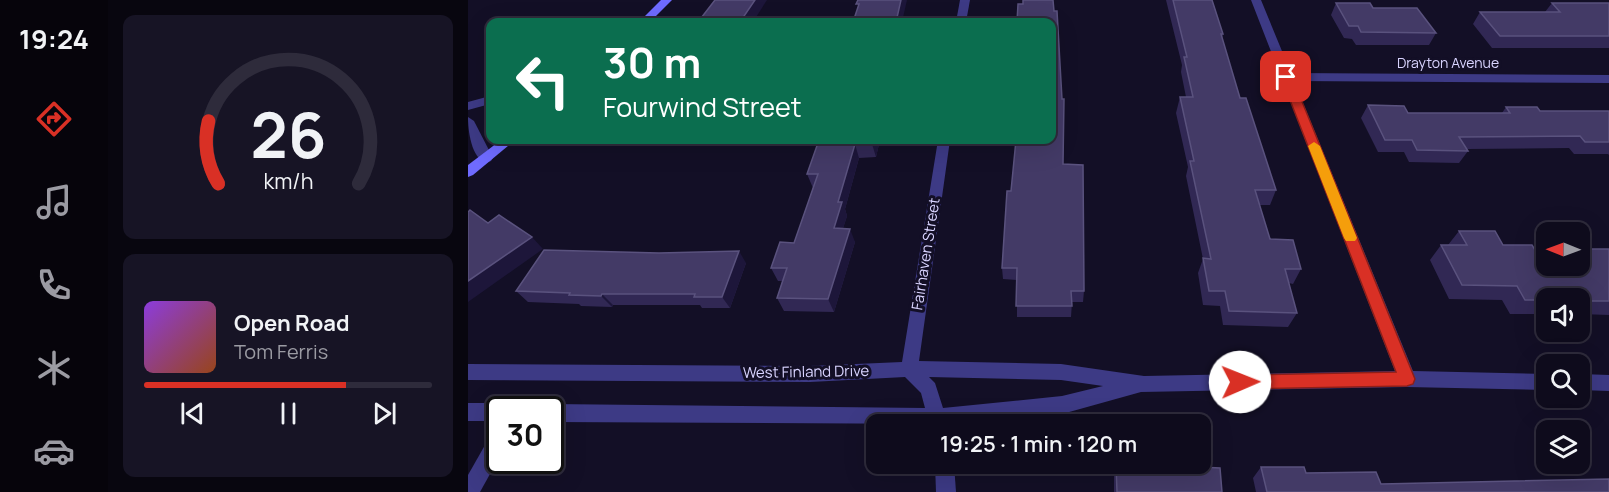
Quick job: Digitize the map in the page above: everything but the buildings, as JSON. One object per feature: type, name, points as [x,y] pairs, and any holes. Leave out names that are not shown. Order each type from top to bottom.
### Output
[{"type":"main road","points":[[648,18],[667,0]]},
{"type":"main road","points":[[468,172],[504,144]]},
{"type":"street","points":[[963,18],[965,0]]},
{"type":"street","points":[[1256,0],[1407,379]]},
{"type":"street","name":"Drayton Avenue","points":[[1286,77],[1609,79]]},
{"type":"street","points":[[468,106],[486,101]]},
{"type":"street","points":[[468,122],[486,158]]},
{"type":"street","name":"Fairhaven Street","points":[[909,369],[943,144]]},
{"type":"street","points":[[909,369],[929,388],[936,414]]},
{"type":"street","name":"West Finland Drive","points":[[468,372],[810,374],[909,369],[1061,372],[1144,384],[1407,379],[1536,382]]},
{"type":"street","points":[[1590,382],[1609,383]]},
{"type":"street","name":"West Finland Drive","points":[[992,414],[1062,405],[1144,384]]},
{"type":"street","points":[[468,412],[486,412]]},
{"type":"street","name":"West Finland Drive","points":[[564,413],[866,420]]},
{"type":"street","points":[[469,492],[486,462]]},
{"type":"street","points":[[945,474],[946,492]]},
{"type":"slow traffic","points":[[1314,146],[1351,238]]},
{"type":"route","points":[[1240,382],[1407,379],[1286,77]]}]
